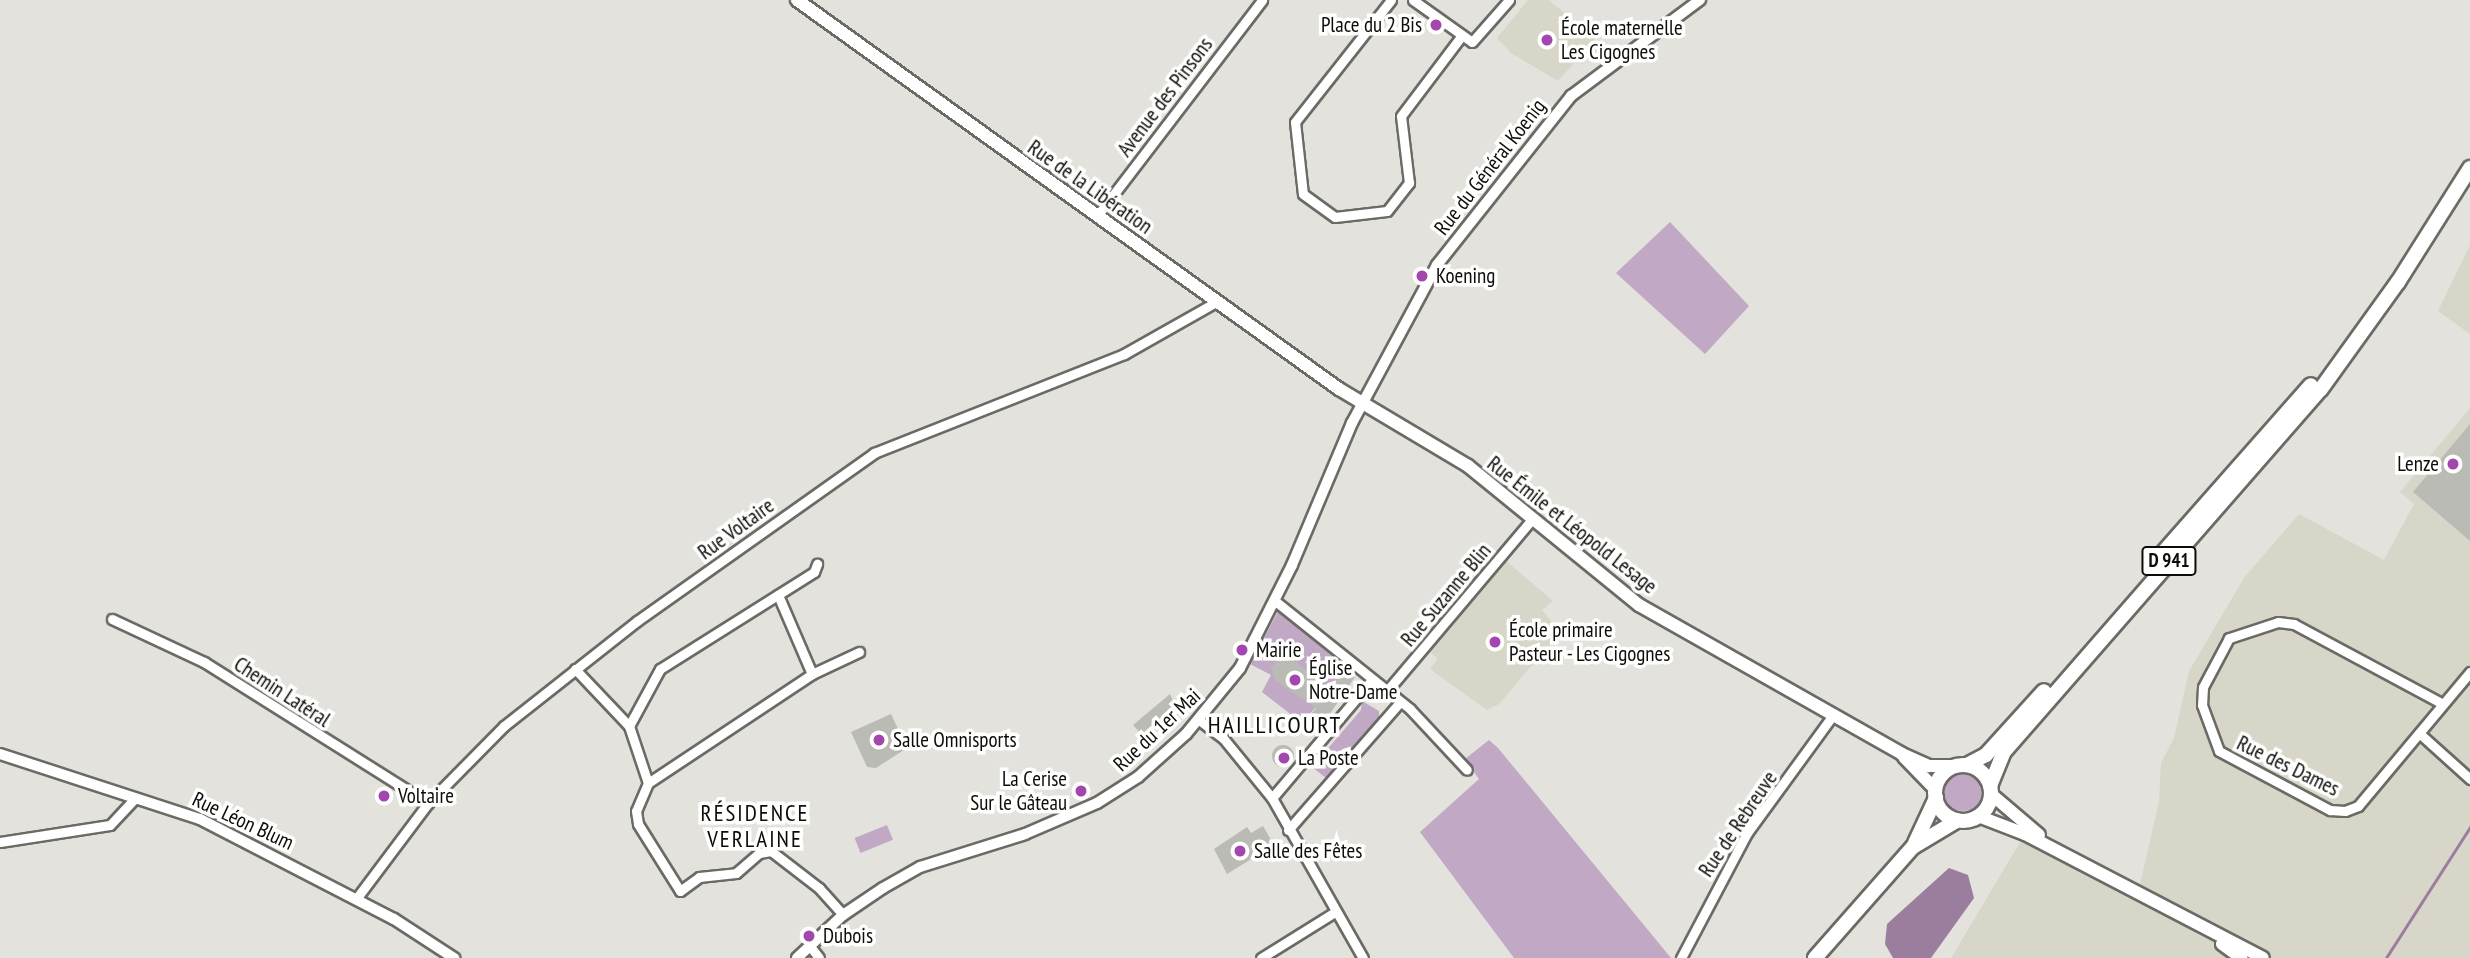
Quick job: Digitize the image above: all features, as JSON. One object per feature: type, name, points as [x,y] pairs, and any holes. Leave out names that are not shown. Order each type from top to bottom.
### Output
[{"type":"main road","name":"Rue de la Libération","points":[[797,0],[1216,302],[1362,403]]},
{"type":"main road","name":"D 941","points":[[1991,790],[2003,753],[2270,449],[2356,339],[2470,168]]},
{"type":"main road","name":"D 941","points":[[1961,766],[1986,755],[2037,700],[2356,339]]},
{"type":"main road","name":"Rue Émile et Léopold Lesage","points":[[1362,403],[1468,466],[1639,605],[1902,754]]},
{"type":"main road","points":[[1902,754],[1929,765],[1961,766],[1982,772],[1991,790],[2064,854]]},
{"type":"main road","points":[[1902,754],[1936,794],[1944,813],[1958,820]]},
{"type":"main road","points":[[1913,848],[1942,775],[1961,766]]},
{"type":"main road","points":[[1978,816],[1991,790]]},
{"type":"main road","points":[[1815,958],[1913,848],[1958,820],[1978,816],[2064,854],[2202,929],[2263,958]]},
{"type":"main road","points":[[2202,929],[2241,958]]},
{"type":"street","name":"Avenue des Pinsons","points":[[1097,216],[1262,0]]},
{"type":"street","points":[[1391,0],[1295,122],[1303,194],[1335,216],[1387,211],[1409,183],[1401,116],[1460,38]]},
{"type":"street","points":[[1413,0],[1460,38],[1472,42],[1509,0]]},
{"type":"street","name":"Rue du Général Koenig","points":[[1362,403],[1437,265],[1564,104],[1614,59],[1700,0]]},
{"type":"street","name":"Rue Voltaire","points":[[356,899],[428,803],[504,726],[575,669],[874,453],[1124,354],[1216,302]]},
{"type":"street","name":"Rue du 1er Mai","points":[[797,958],[843,915],[920,867],[1025,834],[1097,803],[1138,778],[1199,720],[1233,681],[1274,600],[1362,403]]},
{"type":"street","name":"Rue Suzanne Blin","points":[[1386,692],[1532,519]]},
{"type":"street","points":[[629,726],[660,669],[814,572],[817,564]]},
{"type":"street","points":[[778,595],[812,674]]},
{"type":"street","points":[[1274,600],[1432,729],[1467,770]]},
{"type":"street","name":"Chemin Latéral","points":[[112,619],[204,662],[428,803]]},
{"type":"street","name":"Rue des Dames","points":[[2443,704],[2294,624],[2278,622],[2229,638],[2203,687],[2202,705],[2219,751],[2330,810],[2358,806],[2470,672]]},
{"type":"street","points":[[843,915],[819,888],[771,851],[759,853],[736,873],[699,877],[680,891],[638,824],[636,811],[648,783],[812,674],[859,652]]},
{"type":"street","points":[[575,669],[629,726],[648,783]]},
{"type":"street","points":[[1272,798],[1371,681]]},
{"type":"street","points":[[1288,830],[1399,703]]},
{"type":"street","name":"Rue de Rebreuve","points":[[1681,958],[1747,833],[1833,715]]},
{"type":"street","points":[[1199,720],[1223,738],[1272,798],[1363,958]]},
{"type":"street","points":[[2419,733],[2470,779]]},
{"type":"street","name":"Rue Léon Blum","points":[[0,754],[200,819],[356,899],[454,958]]},
{"type":"street","points":[[0,842],[110,825],[134,799]]},
{"type":"street","points":[[1261,958],[1335,912]]},
{"type":"street","points":[[809,945],[819,958]]},
{"type":"shaded area","name":"École maternelle Les Cigognes","points":[[1528,0],[1549,0],[1606,49],[1599,55],[1592,50],[1582,64],[1576,61],[1558,81],[1511,53],[1497,38]]},
{"type":"shaded area","points":[[1670,222],[1749,306],[1705,354],[1616,273]]},
{"type":"shaded area","points":[[2470,245],[2470,334],[2438,311]]},
{"type":"shaded area","points":[[2470,408],[2470,958],[1951,958],[2025,834],[2138,893],[2159,802],[2161,763],[2174,738],[2189,671],[2244,578],[2299,514],[2384,560],[2414,504],[2400,492]]},
{"type":"shaded area","name":"École primaire Pasteur - Les Cigognes","points":[[1506,561],[1553,601],[1542,610],[1560,632],[1499,704],[1487,710],[1430,669],[1438,659],[1430,652]]},
{"type":"shaded area","points":[[1280,608],[1340,657],[1331,668],[1338,681],[1302,723],[1262,692],[1271,675],[1250,664]]},
{"type":"shaded area","points":[[1362,701],[1379,711],[1379,718],[1326,778],[1312,767],[1361,710]]},
{"type":"shaded area","points":[[1489,740],[1671,958],[1514,958],[1420,832],[1479,779],[1465,759]]},
{"type":"shaded area","points":[[1963,773],[1976,779],[1982,792],[1976,805],[1963,811],[1950,805],[1944,792],[1950,779]]},
{"type":"shaded area","points":[[887,825],[893,840],[861,853],[855,838]]},
{"type":"shaded area","points":[[1949,868],[1968,875],[1974,898],[1931,958],[1893,958],[1885,944],[1887,924]]},
{"type":"building","name":"Lenze","points":[[2470,424],[2470,541],[2413,492]]},
{"type":"building","points":[[1280,658],[1291,658],[1328,688],[1342,670],[1355,677],[1323,724],[1311,714],[1316,708],[1276,681],[1271,668]]},
{"type":"building","points":[[1170,694],[1179,714],[1144,737],[1133,725]]},
{"type":"building","name":"Salle Omnisports","points":[[891,714],[907,748],[876,768],[867,767],[851,732]]},
{"type":"building","name":"La Poste","points":[[1283,745],[1291,748],[1294,756],[1291,764],[1283,767],[1275,764],[1272,756],[1275,748]]},
{"type":"building","name":"Salle des Fêtes","points":[[1263,826],[1274,845],[1227,874],[1214,849],[1247,827],[1251,833]]},
{"type":"waterway","points":[[2386,958],[2470,827]]},
{"type":"place","name":"Place du 2 Bis","points":[[1436,25]]},
{"type":"place","name":"École maternelle Les Cigognes","points":[[1547,40]]},
{"type":"place","name":"Koening","points":[[1422,276]]},
{"type":"place","name":"Lenze","points":[[2453,464]]},
{"type":"place","name":"École primaire Pasteur - Les Cigognes","points":[[1495,642]]},
{"type":"place","name":"Mairie","points":[[1242,650]]},
{"type":"place","name":"Église Notre-Dame","points":[[1295,680]]},
{"type":"place","name":"Salle Omnisports","points":[[879,740]]},
{"type":"place","name":"La Poste","points":[[1284,758]]},
{"type":"place","name":"La Cerise Sur le Gâteau","points":[[1081,791]]},
{"type":"place","name":"Voltaire","points":[[384,796]]},
{"type":"place","name":"Salle des Fêtes","points":[[1240,851]]},
{"type":"place","name":"Dubois","points":[[809,936]]},
{"type":"district","name":"HAILLICOURT","points":[[1275,725]]},
{"type":"district","name":"RÉSIDENCE VERLAINE","points":[[755,826]]}]
